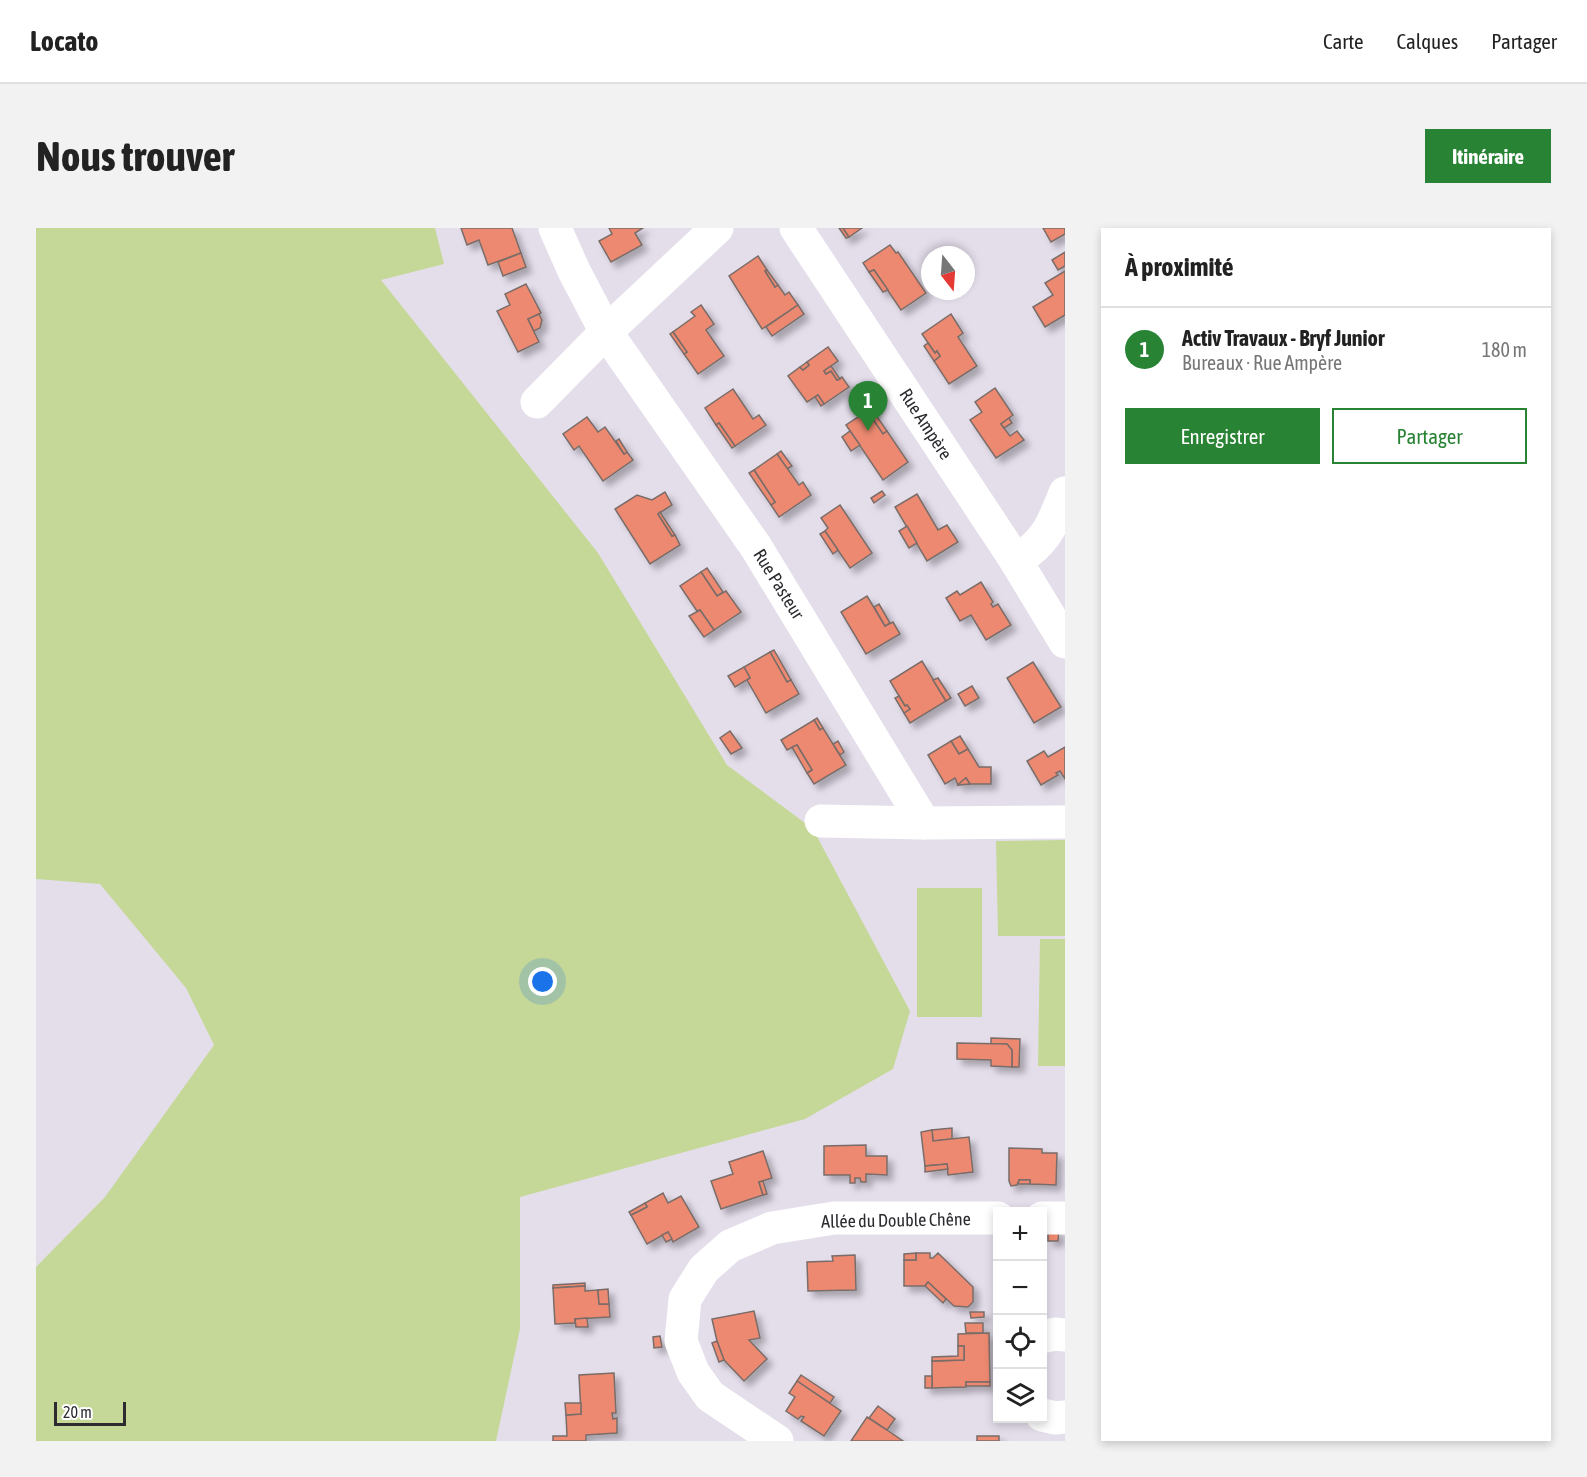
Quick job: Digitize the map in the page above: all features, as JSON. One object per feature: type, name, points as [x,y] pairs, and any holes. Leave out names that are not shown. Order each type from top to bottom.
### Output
[{"type":"street","name":"Rue Pasteur","points":[[555,228],[574,271],[606,332],[756,547],[924,823]]},
{"type":"street","points":[[537,402],[606,332],[717,228]]},
{"type":"street","name":"Rue Ampère","points":[[796,228],[1016,561],[1065,642]]},
{"type":"street","points":[[1016,561],[1035,549],[1051,529],[1065,493]]},
{"type":"street","points":[[821,821],[1065,822]]},
{"type":"street","name":"Allée du Double Chêne","points":[[777,1441],[710,1396],[693,1372],[681,1341],[685,1299],[704,1269],[730,1246],[772,1228],[834,1218],[993,1218]]},
{"type":"street","points":[[1047,1218],[1065,1218]]},
{"type":"street","points":[[1047,1336],[1065,1335]]},
{"type":"street","points":[[1047,1416],[1065,1417]]},
{"type":"green space","points":[[36,228],[435,228],[444,264],[381,280],[598,553],[727,765],[813,829],[910,1011],[893,1069],[805,1119],[520,1197],[520,1329],[496,1441],[36,1441],[36,1267],[105,1197],[214,1045],[186,988],[100,884],[36,879]]},
{"type":"green space","points":[[1065,840],[1065,936],[998,936],[996,841]]},
{"type":"green space","points":[[917,888],[982,888],[982,1017],[917,1017]]},
{"type":"green space","points":[[1040,939],[1065,939],[1065,1066],[1038,1066]]},
{"type":"building","points":[[461,228],[512,228],[521,253],[488,265],[479,240],[467,245]]},
{"type":"building","points":[[609,228],[643,228],[635,233],[642,245],[611,262],[599,241],[612,234]]},
{"type":"building","points":[[839,228],[843,228],[849,237],[846,238]]},
{"type":"building","points":[[843,228],[862,228],[849,237]]},
{"type":"building","points":[[1043,228],[1065,228],[1065,234],[1051,242]]},
{"type":"building","points":[[890,245],[896,253],[898,252],[921,286],[921,296],[901,310],[874,270],[869,272],[863,263]]},
{"type":"building","points":[[1065,252],[1065,266],[1058,270],[1052,260]]},
{"type":"building","points":[[521,253],[526,267],[503,276],[498,262]]},
{"type":"building","points":[[758,256],[775,287],[778,285],[785,295],[789,292],[798,305],[762,329],[729,276]]},
{"type":"building","points":[[767,270],[778,285],[775,287],[765,271]]},
{"type":"building","points":[[874,270],[888,290],[883,292],[869,272]]},
{"type":"building","points":[[1065,271],[1065,315],[1045,327],[1033,307],[1053,295],[1045,283]]},
{"type":"building","points":[[526,284],[541,313],[528,319],[539,342],[518,352],[497,311],[510,305],[505,294]]},
{"type":"building","points":[[701,305],[714,324],[706,330],[724,356],[698,374],[684,354],[687,352],[673,332],[695,316],[691,312]]},
{"type":"building","points":[[798,305],[804,314],[772,336],[766,327]]},
{"type":"building","points":[[539,314],[542,320],[540,328],[534,331],[528,319]]},
{"type":"building","points":[[951,314],[963,333],[958,337],[977,366],[949,384],[934,361],[940,356],[937,351],[935,353],[922,334]]},
{"type":"building","points":[[673,332],[687,352],[684,354],[670,334]]},
{"type":"building","points":[[928,343],[940,356],[934,361],[924,346]]},
{"type":"building","points":[[828,347],[838,361],[824,371],[826,374],[831,371],[837,380],[842,377],[849,387],[824,404],[818,395],[807,402],[788,376],[800,367],[803,370],[809,365],[807,362]]},
{"type":"building","points":[[807,362],[809,365],[803,370],[800,367]]},
{"type":"building","points":[[831,366],[840,379],[837,380],[831,371],[826,374],[824,371]]},
{"type":"building","points":[[995,388],[1013,415],[1001,424],[1010,436],[1017,431],[1024,440],[996,458],[970,420],[982,412],[975,402]]},
{"type":"building","points":[[733,389],[753,419],[759,415],[766,425],[735,446],[719,423],[716,425],[705,408]]},
{"type":"building","points":[[818,395],[824,404],[821,406],[815,397]]},
{"type":"building","points":[[871,408],[887,431],[883,434],[867,411]]},
{"type":"building","points":[[867,411],[883,434],[887,431],[908,462],[883,480],[846,425]]},
{"type":"building","points":[[587,417],[598,432],[605,427],[624,454],[627,452],[633,460],[603,481],[579,446],[574,450],[563,434]]},
{"type":"building","points":[[1009,418],[1012,423],[1004,428],[1001,424]]},
{"type":"building","points":[[719,423],[735,446],[732,448],[716,425]]},
{"type":"building","points":[[850,431],[860,445],[851,451],[842,437]]},
{"type":"building","points":[[619,439],[627,452],[624,454],[616,441]]},
{"type":"building","points":[[781,451],[792,466],[787,469],[777,454]]},
{"type":"building","points":[[777,454],[799,485],[803,482],[811,495],[779,517],[771,505],[775,502],[754,470]]},
{"type":"building","points":[[754,470],[775,502],[771,505],[749,473]]},
{"type":"building","points":[[882,491],[885,495],[874,503],[871,498]]},
{"type":"building","points":[[665,492],[672,505],[658,514],[680,545],[650,564],[615,509],[637,495],[652,500]]},
{"type":"building","points":[[917,494],[938,530],[947,525],[958,542],[927,561],[895,507]]},
{"type":"building","points":[[840,505],[872,553],[850,568],[825,531],[828,528],[821,518]]},
{"type":"building","points":[[660,512],[675,535],[672,536],[658,514]]},
{"type":"building","points":[[907,526],[917,543],[909,548],[899,531]]},
{"type":"building","points":[[825,531],[838,550],[833,554],[820,534]]},
{"type":"building","points":[[707,568],[723,592],[717,596],[701,572]]},
{"type":"building","points":[[701,572],[717,596],[726,591],[741,612],[714,630],[700,610],[697,611],[680,586]]},
{"type":"building","points":[[981,582],[993,602],[991,604],[993,607],[998,604],[1011,625],[986,640],[971,615],[960,621],[946,598],[957,591],[960,595]]},
{"type":"building","points":[[867,596],[885,626],[893,622],[900,634],[866,654],[841,612]]},
{"type":"building","points":[[879,604],[890,623],[885,626],[874,607]]},
{"type":"building","points":[[700,610],[714,630],[704,637],[689,616]]},
{"type":"building","points":[[774,650],[791,680],[787,682],[770,652]]},
{"type":"building","points":[[770,652],[787,682],[791,680],[799,694],[766,713],[747,680],[750,678],[744,667]]},
{"type":"building","points":[[922,661],[946,701],[910,723],[904,713],[910,709],[907,705],[905,706],[890,681]]},
{"type":"building","points":[[1033,662],[1061,707],[1034,723],[1007,678]]},
{"type":"building","points":[[744,667],[750,678],[735,687],[728,676]]},
{"type":"building","points":[[938,678],[951,698],[946,701],[933,680]]},
{"type":"building","points":[[972,686],[979,698],[965,706],[958,694]]},
{"type":"building","points":[[899,696],[905,706],[907,705],[910,709],[904,713],[895,698]]},
{"type":"building","points":[[817,718],[823,728],[820,730],[814,720]]},
{"type":"building","points":[[814,720],[820,730],[823,728],[846,765],[814,784],[807,773],[812,770],[797,745],[787,750],[781,740]]},
{"type":"building","points":[[730,731],[742,748],[731,754],[720,738]]},
{"type":"building","points":[[960,736],[968,749],[959,754],[951,741]]},
{"type":"building","points":[[838,741],[844,752],[840,755],[833,744]]},
{"type":"building","points":[[951,741],[959,754],[968,749],[979,767],[991,767],[991,784],[970,784],[966,778],[958,785],[955,778],[945,784],[928,755]]},
{"type":"building","points":[[797,745],[812,770],[807,773],[792,747]]},
{"type":"building","points":[[1065,747],[1065,779],[1060,771],[1056,773],[1058,775],[1041,785],[1027,761],[1044,751],[1048,757]]},
{"type":"building","points":[[966,778],[970,784],[958,785],[962,781]]},
{"type":"building","points":[[991,1038],[1020,1039],[1019,1067],[1012,1067],[1012,1050],[1007,1044],[991,1044]]},
{"type":"building","points":[[957,1043],[1007,1044],[1012,1050],[1012,1067],[991,1066],[991,1060],[957,1059]]},
{"type":"building","points":[[952,1128],[952,1139],[933,1141],[932,1130]]},
{"type":"building","points":[[932,1130],[933,1141],[969,1137],[973,1172],[948,1175],[947,1164],[925,1166],[921,1132]]},
{"type":"building","points":[[866,1145],[866,1156],[887,1156],[887,1175],[866,1174],[866,1182],[855,1178],[855,1183],[850,1183],[850,1175],[824,1175],[824,1146]]},
{"type":"building","points":[[1009,1148],[1042,1149],[1042,1153],[1057,1153],[1056,1185],[1030,1184],[1030,1180],[1019,1180],[1017,1185],[1011,1186]]},
{"type":"building","points":[[763,1151],[772,1178],[759,1182],[763,1195],[721,1209],[711,1181],[733,1174],[729,1162]]},
{"type":"building","points":[[947,1164],[948,1169],[925,1172],[925,1166]]},
{"type":"building","points":[[1019,1180],[1030,1180],[1030,1184],[1018,1184]]},
{"type":"building","points":[[763,1181],[767,1194],[763,1195],[759,1182]]},
{"type":"building","points":[[663,1193],[668,1203],[681,1196],[699,1227],[673,1242],[668,1232],[647,1244],[631,1215],[647,1207],[645,1203]]},
{"type":"building","points":[[645,1203],[647,1207],[631,1215],[629,1212]]},
{"type":"building","points":[[1048,1230],[1059,1230],[1058,1241],[1048,1241]]},
{"type":"building","points":[[668,1232],[672,1239],[666,1242],[662,1235]]},
{"type":"building","points":[[916,1253],[930,1253],[930,1258],[933,1258],[938,1253],[973,1287],[973,1302],[968,1307],[954,1306],[928,1282],[925,1286],[904,1286],[904,1260],[916,1260]]},
{"type":"building","points":[[916,1253],[916,1260],[904,1260],[904,1254]]},
{"type":"building","points":[[855,1255],[856,1290],[808,1291],[807,1262],[833,1261],[832,1256]]},
{"type":"building","points":[[928,1282],[946,1299],[943,1303],[925,1286]]},
{"type":"building","points":[[585,1283],[585,1286],[553,1288],[553,1285]]},
{"type":"building","points":[[585,1286],[585,1291],[598,1290],[599,1304],[609,1304],[610,1317],[575,1319],[575,1323],[555,1324],[553,1288]]},
{"type":"building","points":[[608,1289],[609,1304],[599,1304],[598,1290]]},
{"type":"building","points":[[754,1311],[760,1338],[749,1340],[767,1359],[744,1381],[724,1360],[712,1319]]},
{"type":"building","points":[[970,1312],[984,1312],[984,1317],[971,1318]]},
{"type":"building","points":[[587,1318],[588,1327],[576,1327],[575,1319]]},
{"type":"building","points":[[965,1323],[983,1323],[983,1333],[966,1333]]},
{"type":"building","points":[[989,1333],[990,1382],[966,1382],[966,1387],[932,1388],[932,1361],[964,1360],[964,1346],[958,1346],[958,1334]]},
{"type":"building","points":[[660,1336],[662,1347],[654,1348],[653,1337]]},
{"type":"building","points":[[717,1341],[724,1360],[719,1362],[712,1343]]},
{"type":"building","points":[[958,1346],[964,1346],[964,1360],[932,1361],[932,1357],[958,1356]]},
{"type":"building","points":[[614,1373],[616,1413],[612,1413],[613,1419],[617,1418],[617,1433],[586,1435],[586,1441],[553,1441],[553,1436],[567,1436],[566,1415],[581,1414],[579,1375]]},
{"type":"building","points":[[801,1375],[834,1397],[830,1403],[797,1381]]},
{"type":"building","points":[[925,1376],[932,1376],[932,1388],[925,1388]]},
{"type":"building","points":[[797,1381],[841,1411],[824,1436],[801,1421],[804,1417],[801,1416],[798,1419],[786,1411],[795,1397],[789,1393]]},
{"type":"building","points":[[966,1382],[990,1382],[990,1386],[966,1386]]},
{"type":"building","points":[[565,1403],[581,1403],[581,1414],[566,1415]]},
{"type":"building","points":[[878,1406],[895,1419],[887,1430],[869,1418]]},
{"type":"building","points":[[867,1417],[887,1430],[903,1441],[851,1441]]},
{"type":"building","points":[[977,1436],[999,1436],[999,1441],[977,1441]]},
{"type":"place","name":"Activ Travaux - Bryf Junior","points":[[868,431]]}]
